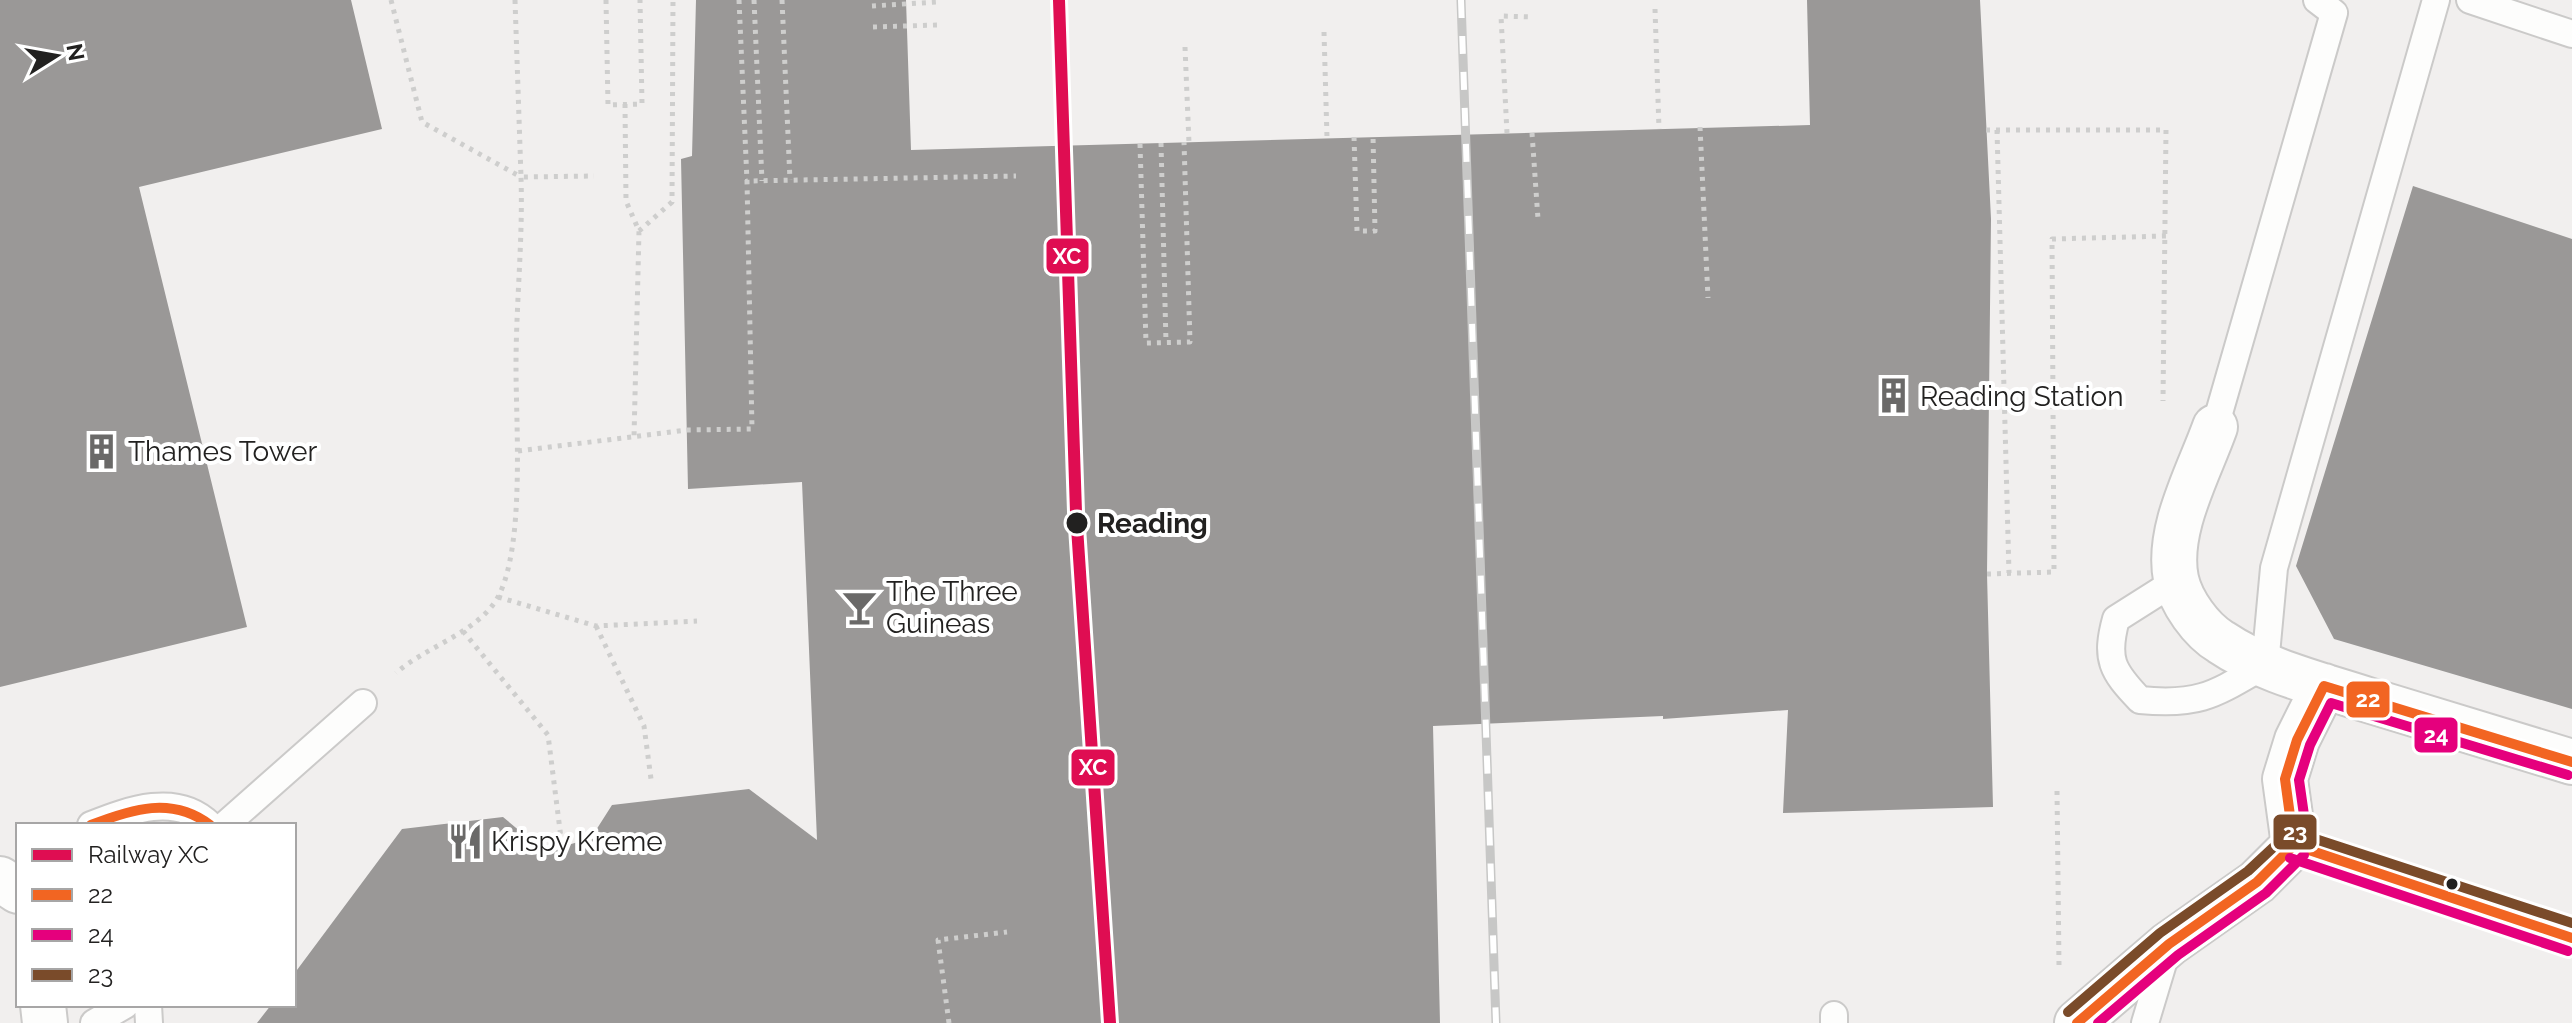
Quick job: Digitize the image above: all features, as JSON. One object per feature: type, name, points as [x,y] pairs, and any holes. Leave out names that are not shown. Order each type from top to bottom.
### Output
[{"type":"street","points":[[2215,427],[2180,525],[2174,554],[2176,581],[2194,617],[2219,642],[2265,665],[2324,686],[2572,762]]},
{"type":"street","points":[[2077,1023],[2169,944],[2257,882],[2294,845],[2285,779],[2297,740],[2324,686]]},
{"type":"lane","points":[[2215,427],[2334,13],[2317,0]]},
{"type":"lane","points":[[2176,581],[2116,619],[2108,647],[2117,676],[2140,700],[2174,704],[2207,699],[2265,665],[2274,568],[2436,0]]},
{"type":"lane","points":[[2470,0],[2572,34]]},
{"type":"lane","points":[[227,823],[363,703]]},
{"type":"lane","points":[[97,823],[148,807],[173,806],[197,814],[208,823]]},
{"type":"lane","points":[[2294,845],[2572,938]]},
{"type":"lane","points":[[2145,1023],[2169,944]]},
{"type":"lane","points":[[94,1023],[122,1007]]},
{"type":"path","points":[[391,0],[422,122],[521,177],[594,176]]},
{"type":"path","points":[[410,661],[463,631],[498,597],[513,543],[518,451],[516,364],[523,234],[515,0]]},
{"type":"path","points":[[606,0],[608,105],[642,104],[640,0]]},
{"type":"path","points":[[639,231],[672,202],[673,0]]},
{"type":"path","points":[[518,451],[687,430],[752,429],[747,181],[739,0]]},
{"type":"path","points":[[754,0],[762,181]]},
{"type":"path","points":[[782,0],[790,180]]},
{"type":"path","points":[[872,6],[936,2]]},
{"type":"path","points":[[1655,9],[1659,129]]},
{"type":"path","points":[[1507,133],[1501,16],[1533,17]]},
{"type":"path","points":[[873,27],[937,25]]},
{"type":"path","points":[[1324,32],[1327,138]]},
{"type":"path","points":[[1140,144],[1146,343],[1190,342],[1185,47]]},
{"type":"path","points":[[625,104],[626,201],[639,231],[634,437]]},
{"type":"path","points":[[1700,127],[1708,298]]},
{"type":"path","points":[[1986,130],[2166,130],[2162,412]]},
{"type":"path","points":[[1997,130],[2009,573]]},
{"type":"path","points":[[1532,133],[1538,219]]},
{"type":"path","points":[[1354,137],[1357,231],[1375,231],[1373,136]]},
{"type":"path","points":[[1161,143],[1166,343]]},
{"type":"path","points":[[747,181],[1016,176]]},
{"type":"path","points":[[1987,574],[2054,572],[2052,239],[2166,236]]},
{"type":"path","points":[[498,597],[596,626],[697,621]]},
{"type":"path","points":[[596,626],[644,726],[651,779]]},
{"type":"path","points":[[463,631],[548,735],[562,846]]},
{"type":"path","points":[[2057,791],[2059,974]]},
{"type":"path","points":[[949,1023],[938,940],[1007,932]]},
{"type":"building","points":[[0,0],[351,0],[382,129],[139,187],[247,627],[0,687]]},
{"type":"building","points":[[696,0],[906,0],[911,150],[1810,125],[1807,0],[1980,0],[1991,219],[1987,574],[1993,807],[1783,813],[1788,710],[1663,719],[1663,716],[1433,726],[1440,1023],[257,1023],[269,1007],[296,1007],[296,971],[402,829],[503,817],[545,852],[591,838],[612,805],[749,789],[817,840],[802,482],[688,489],[681,159],[692,156]]},
{"type":"building","points":[[2413,186],[2572,239],[2572,709],[2334,639],[2296,566]]},
{"type":"railway","points":[[1461,0],[1496,1023]]},
{"type":"rail line","name":"XC","points":[[1059,0],[1076,512],[1110,1023]]},
{"type":"transit line","name":"22","points":[[2294,845],[2285,779],[2297,740],[2324,686],[2572,762]]},
{"type":"transit line","name":"24","points":[[2308,843],[2299,780],[2310,745],[2331,703],[2568,775]]},
{"type":"transit line","name":"22","points":[[97,823],[152,808],[181,811],[207,823]]},
{"type":"transit line","name":"23","points":[[2068,1012],[2160,933],[2248,871],[2291,831],[2572,923]]},
{"type":"transit line","name":"22","points":[[2294,845],[2572,938]]},
{"type":"transit line","name":"22","points":[[2077,1023],[2169,944],[2257,882],[2294,845]]},
{"type":"transit line","name":"24","points":[[2098,1023],[2178,955],[2266,893],[2304,855]]},
{"type":"transit line","name":"24","points":[[2290,858],[2568,951]]},
{"type":"place","name":"Reading Station","points":[[1894,396]]},
{"type":"place","name":"Thames Tower","points":[[102,451]]},
{"type":"place","name":"Reading","points":[[1077,523]]},
{"type":"place","name":"The Three Guineas","points":[[860,607]]},
{"type":"place","name":"Krispy Kreme","points":[[465,841]]}]
